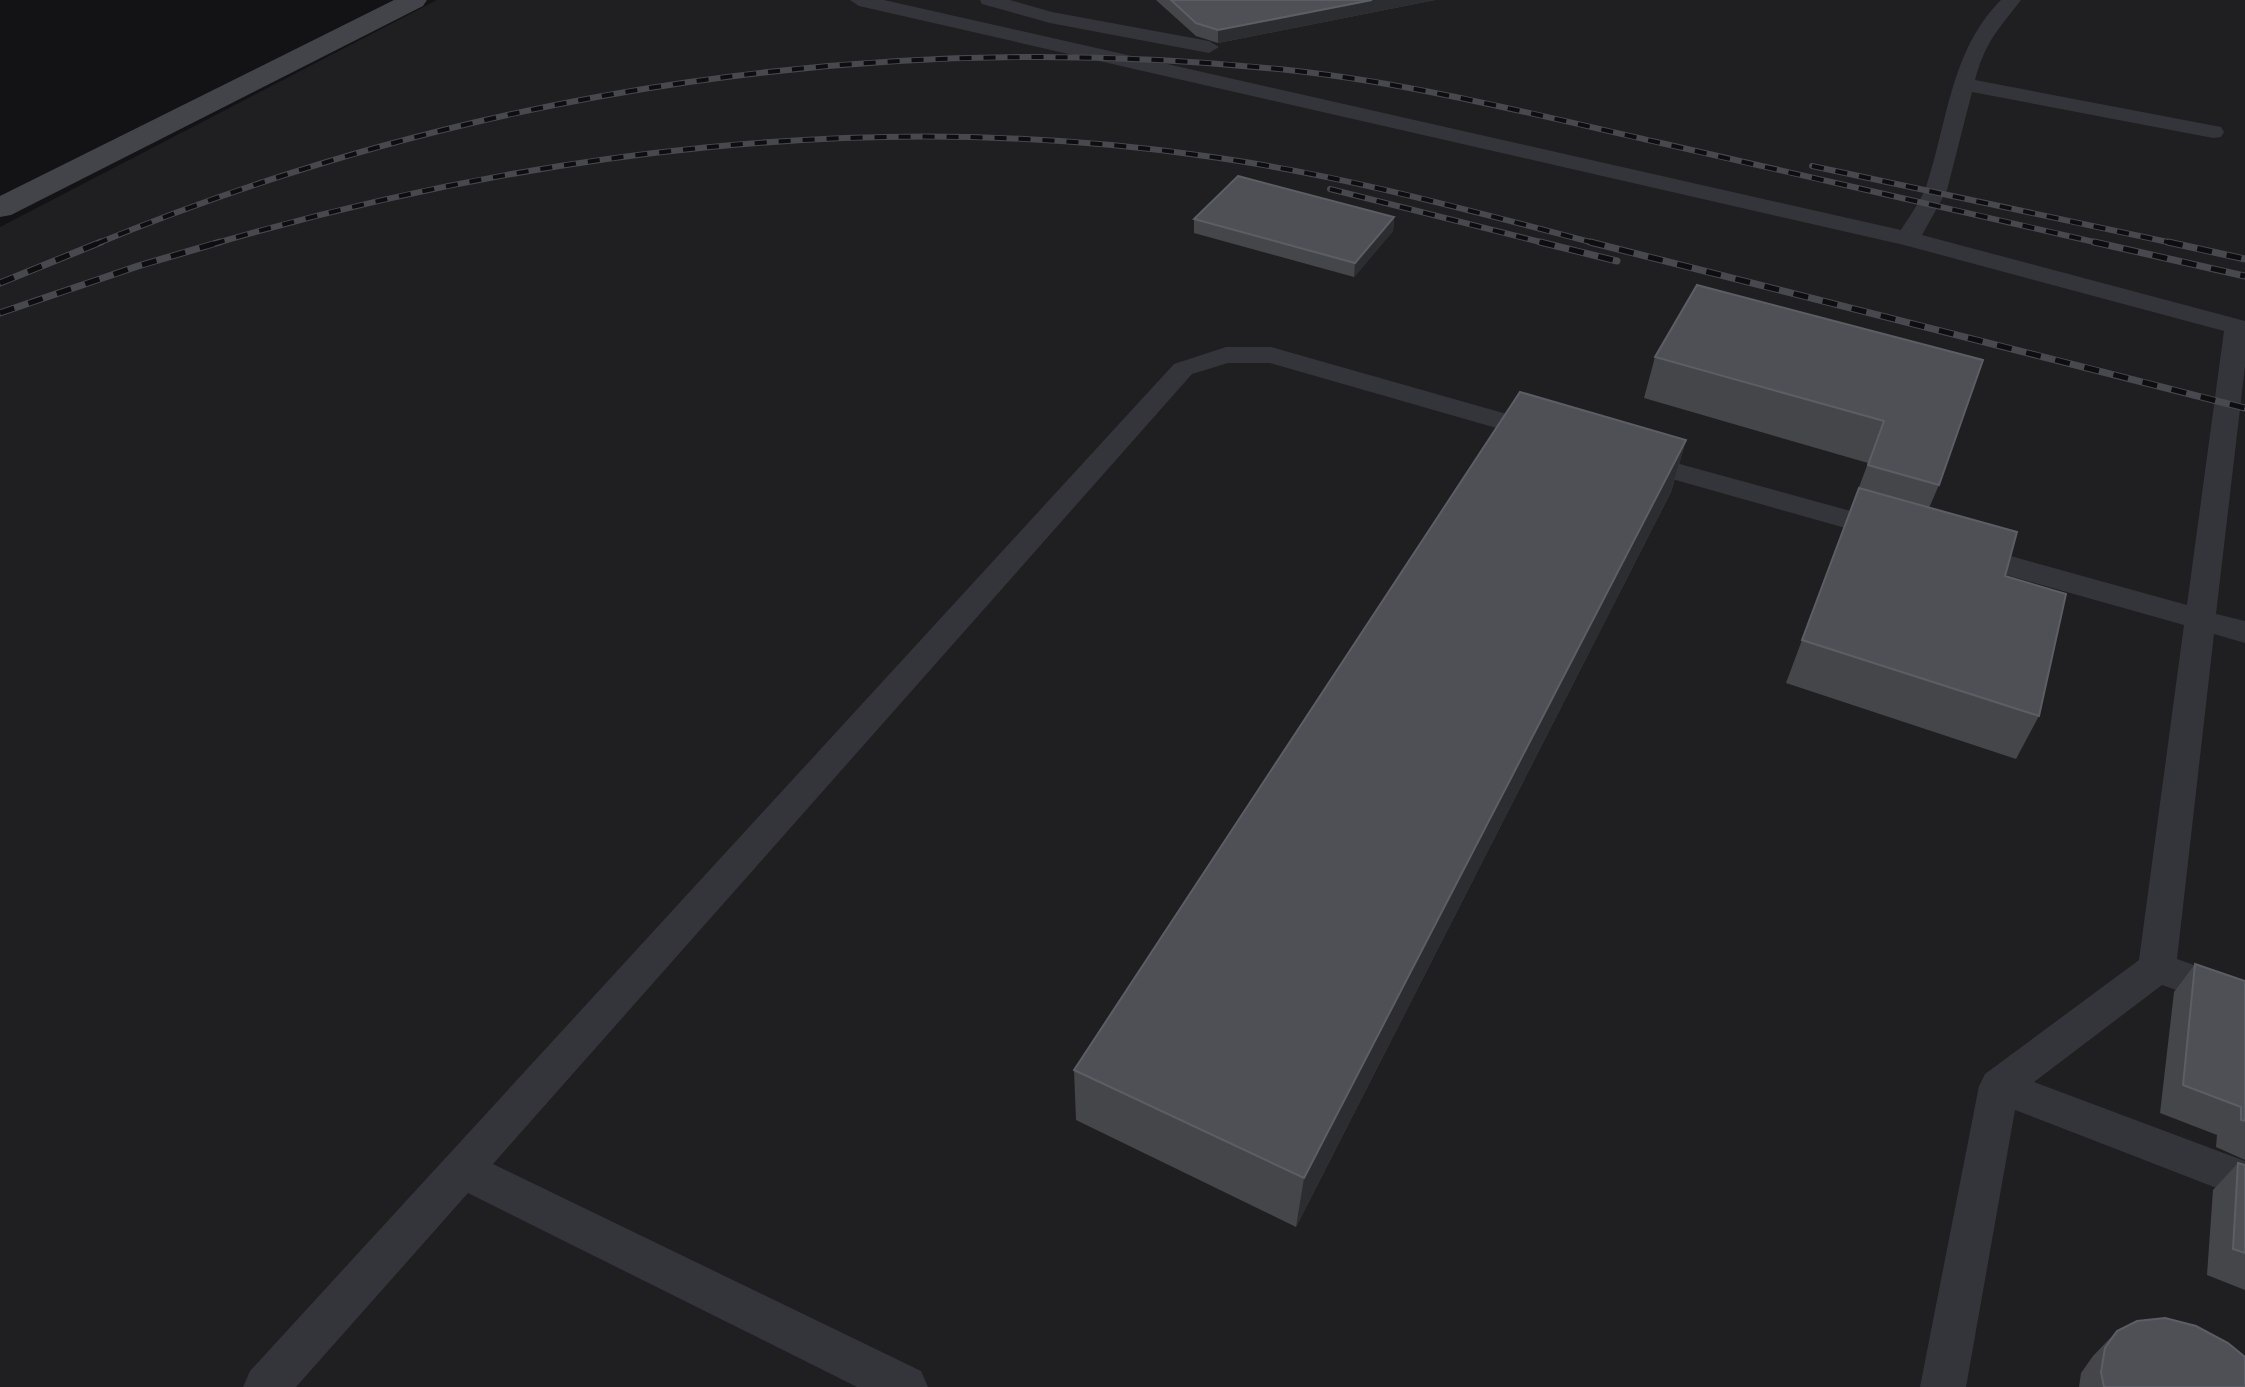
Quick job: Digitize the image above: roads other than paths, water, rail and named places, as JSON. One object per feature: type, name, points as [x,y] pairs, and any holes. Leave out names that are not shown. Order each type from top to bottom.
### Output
[{"type":"street","points":[[0,208],[414,0]]},
{"type":"lane","points":[[859,0],[1908,239],[2241,328],[2200,619],[2157,968],[1999,1086],[1943,1387]]},
{"type":"lane","points":[[989,0],[1050,17],[1209,47]]},
{"type":"lane","points":[[1908,239],[1936,190],[1972,55],[1994,18],[2012,0]]},
{"type":"lane","points":[[1963,84],[2213,132]]},
{"type":"lane","points":[[266,1387],[1183,369],[1226,355],[1271,355],[1565,439]]},
{"type":"lane","points":[[1610,452],[2245,632]]},
{"type":"lane","points":[[2157,968],[2245,999]]},
{"type":"lane","points":[[1999,1086],[2245,1180]]},
{"type":"lane","points":[[461,1169],[905,1387]]},
{"type":"railway","points":[[97,244],[239,190],[386,145],[535,109],[686,82],[838,65],[991,58],[1144,59],[1297,71],[1389,84],[1526,112],[2103,244]]},
{"type":"railway","points":[[215,244],[456,184],[580,163],[705,148],[830,139],[956,137],[1081,142],[1255,164],[1403,194],[1598,244]]},
{"type":"railway","points":[[1812,166],[2177,244]]},
{"type":"railway","points":[[1330,189],[1543,243]]},
{"type":"railway","points":[[97,244],[101,242]]},
{"type":"railway","points":[[215,244],[220,242]]},
{"type":"railway","points":[[1590,242],[2245,408]]},
{"type":"railway","points":[[2094,242],[2245,276]]},
{"type":"railway","points":[[2168,242],[2245,259]]},
{"type":"railway","points":[[1543,243],[1617,261]]},
{"type":"railway","points":[[1543,243],[1548,244]]},
{"type":"railway","points":[[0,283],[97,244]]},
{"type":"railway","points":[[0,313],[215,244]]}]
